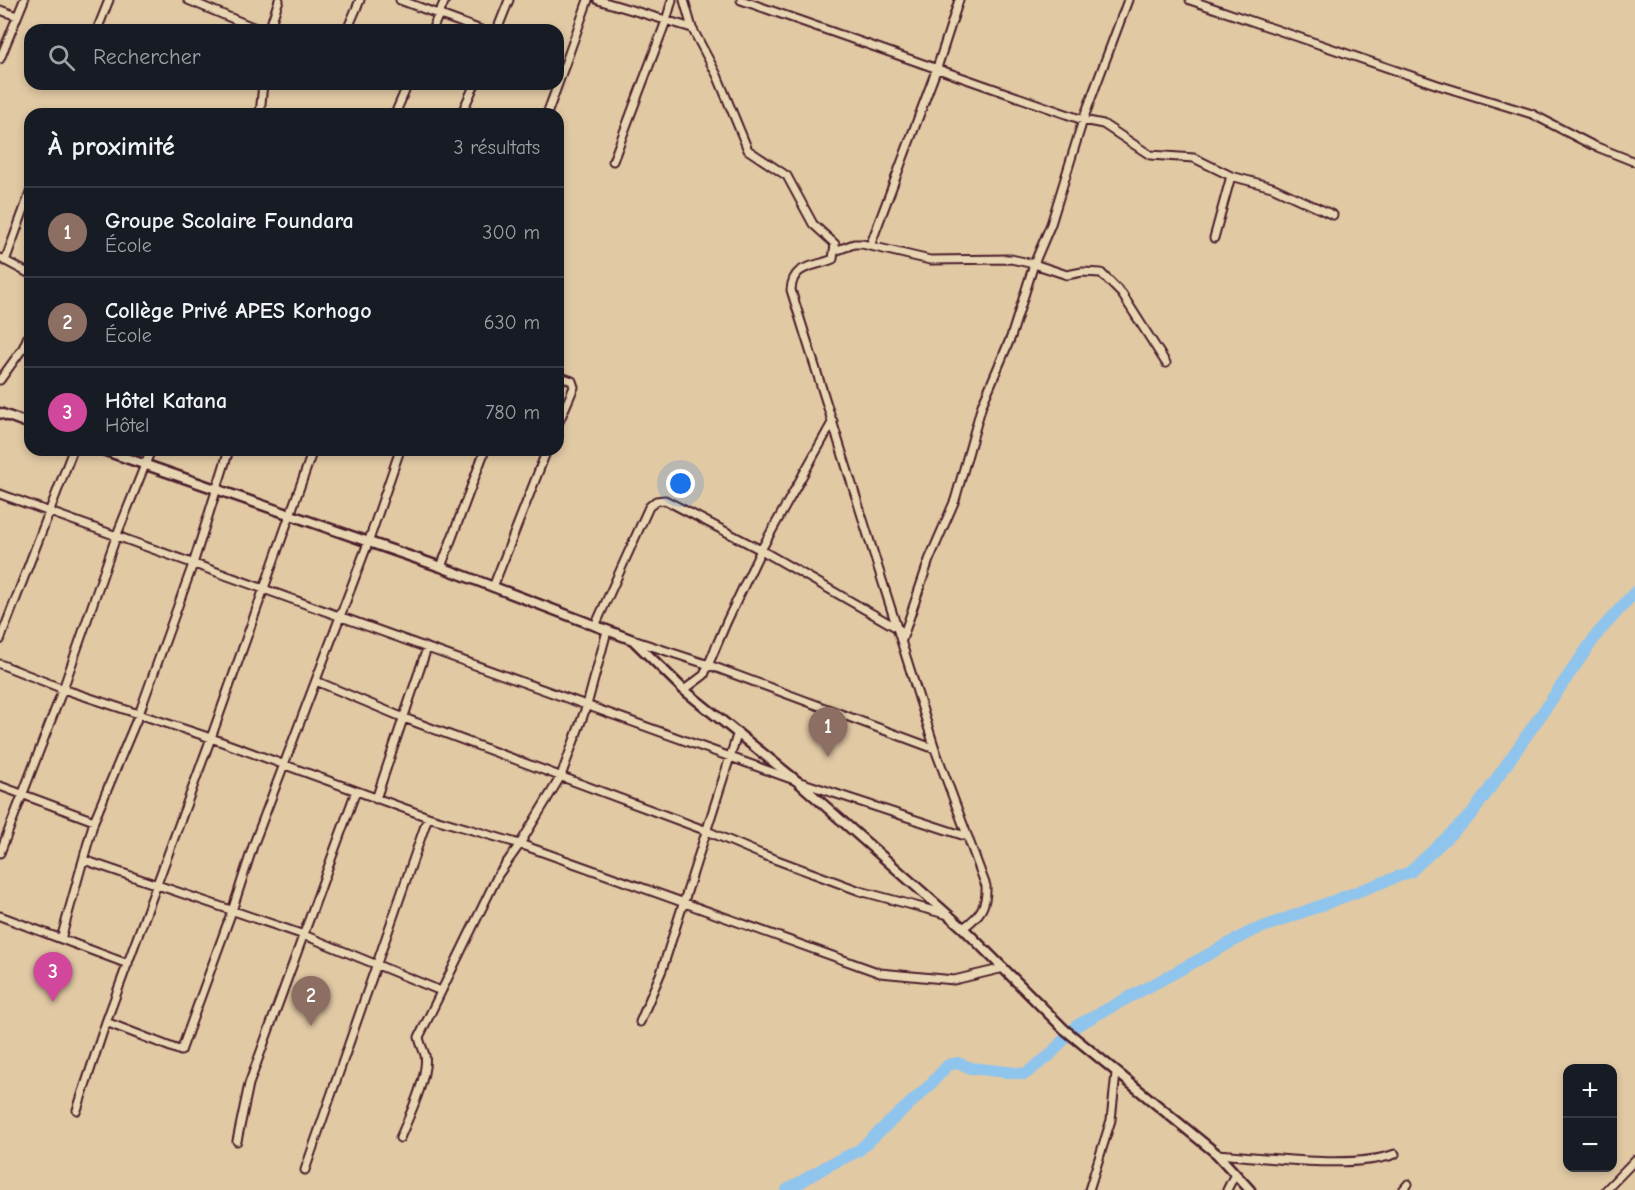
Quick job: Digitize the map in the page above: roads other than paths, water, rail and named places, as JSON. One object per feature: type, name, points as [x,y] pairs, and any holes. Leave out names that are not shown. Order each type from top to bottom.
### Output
[{"type":"street","points":[[0,59],[24,0]]},
{"type":"street","points":[[99,24],[109,0]]},
{"type":"street","points":[[188,0],[246,24]]},
{"type":"street","points":[[271,24],[279,0]]},
{"type":"street","points":[[349,24],[360,0]]},
{"type":"street","points":[[400,0],[464,24]]},
{"type":"street","points":[[434,24],[445,0]]},
{"type":"street","points":[[499,24],[509,0]]},
{"type":"street","points":[[564,67],[588,0]]},
{"type":"street","points":[[598,0],[692,28]]},
{"type":"street","points":[[613,161],[672,0]]},
{"type":"street","points":[[684,0],[692,28],[717,75],[748,150],[787,176],[813,225],[835,244],[832,259],[796,272],[790,290],[936,749],[986,886],[983,910],[975,920],[963,928]]},
{"type":"street","points":[[741,0],[1083,120],[1103,124],[1150,155],[1194,158],[1231,176],[1272,187],[1333,214]]},
{"type":"street","points":[[870,246],[938,68],[959,0]]},
{"type":"street","points":[[902,640],[929,560],[954,500],[982,405],[1011,337],[1034,264],[1051,224],[1083,120],[1128,0]]},
{"type":"street","points":[[1190,0],[1438,85],[1532,114],[1592,145],[1635,162]]},
{"type":"street","points":[[0,10],[17,16]]},
{"type":"street","points":[[261,108],[262,90]]},
{"type":"street","points":[[398,108],[405,90]]},
{"type":"street","points":[[464,108],[472,90]]},
{"type":"street","points":[[549,108],[556,90]]},
{"type":"street","points":[[1214,238],[1231,176]]},
{"type":"street","points":[[24,207],[2,260],[24,271]]},
{"type":"street","points":[[835,251],[854,244],[930,260],[1011,259],[1067,275],[1082,272],[1101,273],[1122,294],[1166,363]]},
{"type":"street","points":[[0,380],[24,346]]},
{"type":"street","points":[[564,378],[572,381],[574,387],[564,410]]},
{"type":"street","points":[[0,413],[24,422]]},
{"type":"street","points":[[684,690],[704,675],[761,550],[833,421]]},
{"type":"street","points":[[0,640],[71,456]]},
{"type":"street","points":[[121,456],[441,567],[607,631],[709,665],[936,749]]},
{"type":"street","points":[[0,853],[21,793],[63,689],[116,537],[149,456]]},
{"type":"street","points":[[61,939],[94,821],[139,714],[193,564],[227,456]]},
{"type":"street","points":[[77,1110],[106,1022],[211,738],[311,456]]},
{"type":"street","points":[[106,1022],[181,1051],[253,846],[368,543],[398,456]]},
{"type":"street","points":[[441,567],[484,456]]},
{"type":"street","points":[[494,587],[545,456]]},
{"type":"street","points":[[0,495],[797,781],[968,837]]},
{"type":"street","points":[[595,626],[649,507],[656,501],[664,500],[761,550],[899,629]]},
{"type":"street","points":[[400,1137],[416,1101],[423,1076],[425,1056],[418,1037],[498,875],[520,844],[561,776],[587,705],[607,631]]},
{"type":"street","points":[[633,640],[684,690],[797,781],[950,916],[1070,1034],[1216,1154],[1250,1190]]},
{"type":"street","points":[[376,799],[427,648]]},
{"type":"street","points":[[0,664],[63,689],[211,738],[356,792],[428,817],[520,844],[880,973],[954,980],[1004,968]]},
{"type":"street","points":[[316,681],[404,718],[707,831],[860,891],[950,916]]},
{"type":"street","points":[[640,1022],[662,970],[738,732]]},
{"type":"street","points":[[0,786],[94,821]]},
{"type":"street","points":[[237,1142],[249,1084],[356,792]]},
{"type":"street","points":[[305,1170],[428,817]]},
{"type":"street","points":[[84,860],[304,935],[441,991]]},
{"type":"street","points":[[0,916],[128,964]]},
{"type":"street","points":[[1089,1190],[1111,1120],[1116,1073]]},
{"type":"street","points":[[1216,1154],[1325,1160],[1374,1159],[1395,1154]]},
{"type":"street","points":[[1606,1190],[1635,1160]]},
{"type":"street","points":[[1227,1190],[1235,1174]]},
{"type":"street","points":[[1403,1190],[1408,1184]]},
{"type":"waterway","points":[[787,1190],[858,1151],[926,1089],[948,1065],[957,1063],[971,1068],[1025,1074],[1049,1056],[1076,1026],[1250,932],[1410,872],[1472,814],[1598,633],[1635,592]]},
{"type":"place","name":"Groupe Scolaire Foundara","points":[[828,757]]},
{"type":"place","name":"Hôtel Katana","points":[[53,1002]]},
{"type":"place","name":"Collège Privé APES Korhogo","points":[[311,1026]]}]
